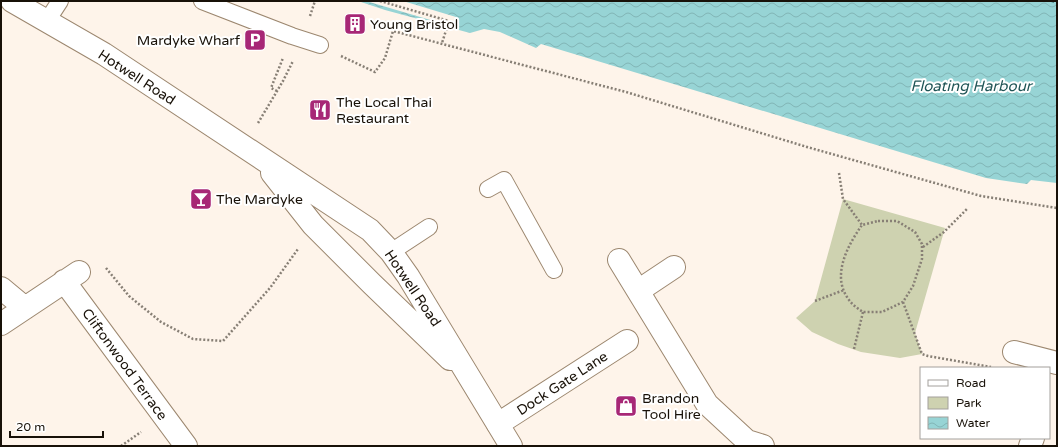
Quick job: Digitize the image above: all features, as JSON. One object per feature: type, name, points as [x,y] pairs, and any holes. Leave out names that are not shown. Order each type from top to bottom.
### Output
[{"type":"main road","name":"Hotwell Road","points":[[12,1],[104,54],[251,153],[370,230],[391,252],[408,276],[511,446]]},
{"type":"main road","name":"Hotwell Road","points":[[251,153],[313,225],[472,380]]},
{"type":"main road","points":[[619,260],[707,404],[747,442],[762,446]]},
{"type":"main road","points":[[638,291],[674,267]]},
{"type":"main road","points":[[1,324],[72,276]]},
{"type":"main road","name":"Cliftonwood Terrace","points":[[72,276],[186,446]]},
{"type":"main road","points":[[1,288],[25,308]]},
{"type":"main road","name":"Dock Gate Lane","points":[[498,424],[627,341]]},
{"type":"main road","points":[[1014,352],[1053,368]]},
{"type":"lane","points":[[47,21],[60,1]]},
{"type":"lane","points":[[202,1],[292,36],[320,45]]},
{"type":"lane","points":[[488,189],[504,180],[554,270]]},
{"type":"lane","points":[[391,252],[428,227]]},
{"type":"path","points":[[309,17],[315,1]]},
{"type":"path","points":[[380,1],[449,21],[442,44]]},
{"type":"path","points":[[320,45],[375,72],[385,58],[392,31],[626,92],[807,147],[981,196],[1057,208]]},
{"type":"path","points":[[277,91],[271,88],[292,36]]},
{"type":"path","points":[[251,153],[277,91],[293,60]]},
{"type":"path","points":[[839,173],[843,199],[862,225]]},
{"type":"path","points":[[922,247],[944,232],[968,209]]},
{"type":"path","points":[[878,221],[897,221],[915,232],[922,244],[922,247],[922,260],[913,286],[903,302],[882,312],[863,312],[846,296],[841,283],[842,263],[851,241],[862,225],[878,221]]},
{"type":"path","points":[[72,276],[97,258],[129,296],[161,322],[193,339],[223,341],[270,288],[313,225]]},
{"type":"path","points":[[814,301],[844,290]]},
{"type":"path","points":[[903,302],[922,354],[992,367],[1014,352]]},
{"type":"path","points":[[854,349],[863,312]]},
{"type":"path","points":[[121,446],[131,439]]},
{"type":"green space","points":[[843,199],[945,228],[915,333],[922,354],[900,358],[861,352],[838,344],[812,332],[796,318],[815,301]]},
{"type":"water","name":"Floating Harbour","points":[[358,1],[1057,1],[1057,183],[1031,180],[1027,184],[986,178],[541,44],[536,48],[500,32],[484,29],[470,33],[385,10]]},
{"type":"pier","points":[[366,1],[403,1],[456,17],[454,27]]},
{"type":"ferry route","points":[[1049,1],[1057,3]]},
{"type":"place","name":"Young Bristol","points":[[355,24]]},
{"type":"place","name":"Mardyke Wharf","points":[[255,40]]},
{"type":"place","name":"The Local Thai Restaurant","points":[[320,110]]},
{"type":"place","name":"The Mardyke","points":[[201,199]]},
{"type":"place","name":"Brandon Tool Hire","points":[[626,406]]}]
